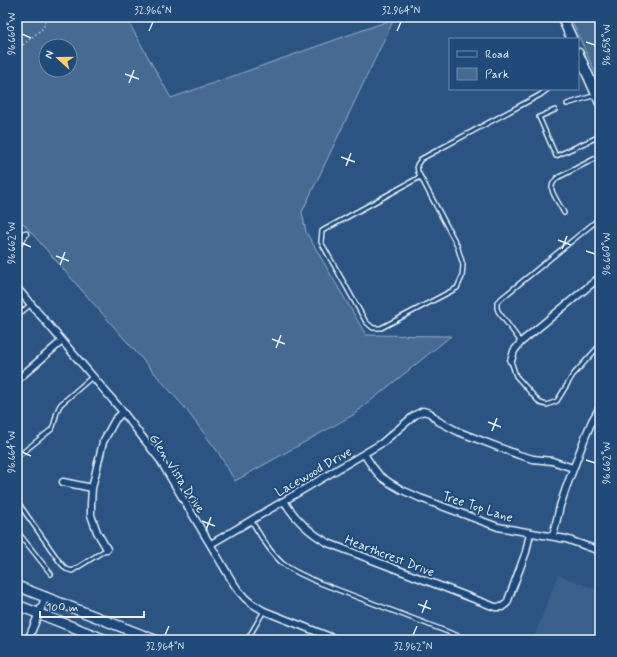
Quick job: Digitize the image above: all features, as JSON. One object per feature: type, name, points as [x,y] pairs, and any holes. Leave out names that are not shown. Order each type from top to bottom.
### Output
[{"type":"main road","points":[[562,17],[572,38]]},
{"type":"main road","points":[[581,66],[598,98]]},
{"type":"main road","points":[[17,586],[46,596],[155,640]]},
{"type":"main road","points":[[17,605],[106,640]]},
{"type":"street","points":[[17,246],[25,234]]},
{"type":"street","points":[[511,361],[514,351],[521,342],[600,277]]},
{"type":"street","name":"Glen Vista Drive","points":[[17,288],[122,412],[160,460],[238,590],[251,603],[264,611],[338,640]]},
{"type":"street","points":[[17,380],[62,341]]},
{"type":"street","points":[[553,536],[560,506],[573,468],[592,421],[600,407]]},
{"type":"street","name":"Lacewood Drive","points":[[211,544],[364,454],[382,442],[415,415],[423,411],[430,413],[438,421],[459,432],[519,455],[532,459],[552,461],[573,468]]},
{"type":"street","points":[[107,548],[97,532],[91,515],[90,504],[102,442],[115,420],[122,412]]},
{"type":"street","name":"Tree Top Lane","points":[[364,454],[380,476],[390,483],[402,490],[440,506],[498,527],[553,536],[576,542],[600,552]]},
{"type":"street","points":[[63,482],[92,488]]},
{"type":"street","name":"Hearthcrest Drive","points":[[284,501],[294,515],[308,530],[328,543],[495,607],[502,607],[507,603],[523,562],[530,533]]},
{"type":"street","points":[[28,640],[46,596]]},
{"type":"lane","points":[[420,177],[322,231],[321,242],[366,322],[373,328],[381,328],[458,288],[462,277],[463,265],[457,245],[418,172],[417,165],[421,159],[547,90]]},
{"type":"lane","points":[[567,104],[598,98]]},
{"type":"lane","points":[[555,110],[539,117],[556,156],[600,136]]},
{"type":"lane","points":[[564,213],[552,190],[553,183],[557,178],[600,156]]},
{"type":"lane","points":[[521,342],[496,308],[497,302],[600,218]]},
{"type":"lane","points":[[17,316],[31,304]]},
{"type":"lane","points":[[511,361],[516,376],[540,403],[547,405],[557,401],[573,376],[600,345]]},
{"type":"lane","points":[[17,457],[52,429],[61,404],[92,377]]},
{"type":"lane","points":[[17,501],[66,569],[72,571],[107,548]]},
{"type":"lane","points":[[251,520],[267,546],[276,557],[299,574],[320,584],[469,640]]},
{"type":"lane","points":[[17,531],[51,574]]},
{"type":"lane","points":[[247,640],[264,611]]},
{"type":"path","points":[[17,50],[43,28],[47,17]]},
{"type":"shaded area","points":[[558,575],[600,591],[600,640],[533,640]]},
{"type":"green space","points":[[17,17],[144,17],[129,23],[171,98],[394,19],[302,212],[306,232],[366,335],[451,336],[353,415],[235,481],[218,452],[185,408],[22,222],[17,225]]},
{"type":"green space","points":[[570,17],[600,17],[600,83]]}]
